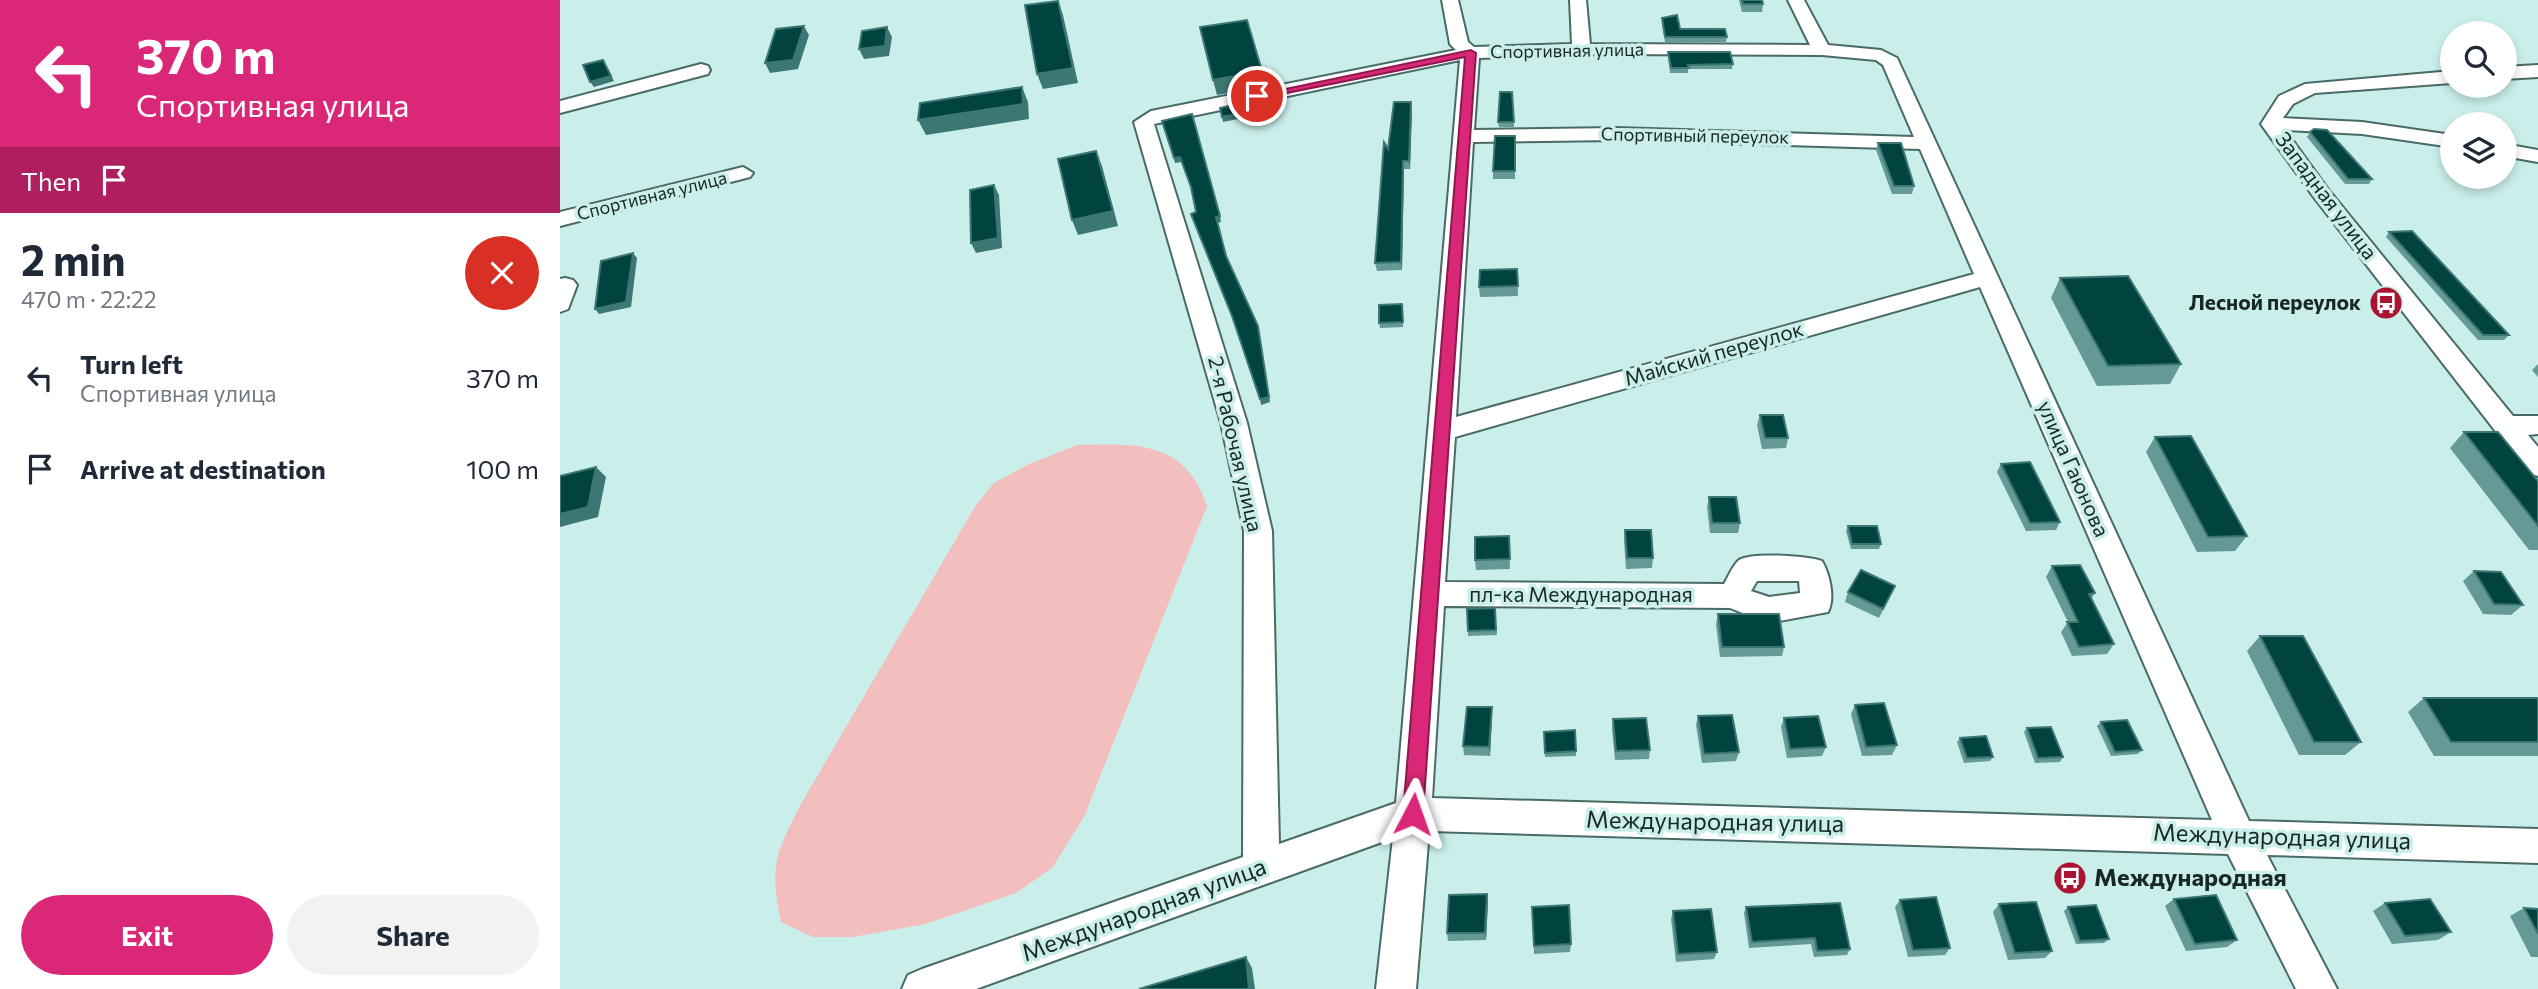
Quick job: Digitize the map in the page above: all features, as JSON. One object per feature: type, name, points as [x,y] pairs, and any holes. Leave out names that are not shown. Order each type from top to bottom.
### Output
[{"type":"street","points":[[1396,989],[1413,814],[1462,136],[1471,53],[1459,44],[1450,0]]},
{"type":"street","points":[[1578,0],[1581,49]]},
{"type":"street","points":[[1796,0],[1822,50]]},
{"type":"street","name":"Спортивная улица","points":[[1151,117],[1471,53],[1581,49],[1822,50]]},
{"type":"street","name":"улица Гаюнова","points":[[1822,50],[1881,55],[1891,62],[2237,835],[2317,989]]},
{"type":"street","points":[[560,107],[701,70]]},
{"type":"street","points":[[2517,72],[2538,71]]},
{"type":"street","points":[[2440,78],[2312,88],[2291,95],[2276,110],[2272,124],[2301,122],[2346,126],[2440,139]]},
{"type":"street","name":"2-я Рабочая улица","points":[[1151,117],[1144,122],[1234,423],[1258,531],[1261,869]]},
{"type":"street","name":"Западная улица","points":[[2272,124],[2320,192],[2538,466]]},
{"type":"street","name":"Спортивный переулок","points":[[1462,136],[1616,134],[1927,142]]},
{"type":"street","points":[[2517,152],[2538,156]]},
{"type":"street","name":"Спортивная улица","points":[[560,219],[743,173]]},
{"type":"street","name":"Майский переулок","points":[[1441,431],[1987,278]]},
{"type":"street","points":[[2506,426],[2538,425]]},
{"type":"street","name":"пл-ка Международная","points":[[1429,594],[1732,596]]},
{"type":"street","name":"Международная улица","points":[[922,989],[1413,814],[2237,835],[2538,846]]},
{"type":"shaded area","points":[[1077,445],[1139,446],[1172,457],[1186,468],[1198,484],[1207,506],[1084,817],[1052,868],[1016,893],[926,924],[853,937],[813,937],[781,922],[776,872],[786,834],[802,802],[976,505],[994,483],[1029,464]]},
{"type":"building","points":[[1742,0],[1762,0],[1763,4],[1743,4]]},
{"type":"building","points":[[1058,1],[1073,68],[1037,74],[1025,5]]},
{"type":"building","points":[[1677,15],[1680,29],[1725,29],[1727,37],[1665,37],[1662,18]]},
{"type":"building","points":[[1247,20],[1262,71],[1213,80],[1200,27]]},
{"type":"building","points":[[804,26],[793,60],[765,63],[776,29]]},
{"type":"building","points":[[887,27],[885,46],[859,49],[862,31]]},
{"type":"building","points":[[1668,52],[1730,52],[1733,64],[1671,68]]},
{"type":"building","points":[[603,60],[611,76],[590,82],[583,65]]},
{"type":"building","points":[[1022,87],[1023,104],[918,120],[920,103]]},
{"type":"building","points":[[1500,92],[1512,92],[1514,122],[1498,122]]},
{"type":"building","points":[[1269,97],[1272,107],[1222,117],[1220,108]]},
{"type":"building","points":[[1394,102],[1411,102],[1409,161],[1403,161],[1401,262],[1375,263],[1384,142],[1388,149]]},
{"type":"building","points":[[1192,114],[1220,216],[1216,217],[1226,256],[1258,326],[1269,397],[1260,399],[1232,316],[1191,214],[1196,212],[1191,187],[1180,157],[1174,158],[1162,121]]},
{"type":"building","points":[[2314,129],[2327,130],[2372,179],[2348,179],[2310,132]]},
{"type":"building","points":[[1495,136],[1515,136],[1515,171],[1493,171]]},
{"type":"building","points":[[1878,143],[1901,143],[1914,186],[1894,186]]},
{"type":"building","points":[[1096,151],[1113,211],[1072,220],[1058,159]]},
{"type":"building","points":[[994,185],[998,238],[971,243],[970,190]]},
{"type":"building","points":[[2412,231],[2509,335],[2483,335],[2389,232]]},
{"type":"building","points":[[633,253],[626,302],[595,309],[601,261]]},
{"type":"building","points":[[1517,269],[1518,286],[1479,287],[1480,270]]},
{"type":"building","points":[[2128,276],[2181,364],[2108,366],[2060,278]]},
{"type":"building","points":[[1402,304],[1403,322],[1379,323],[1379,305]]},
{"type":"building","points":[[1760,415],[1783,415],[1788,438],[1765,438]]},
{"type":"building","points":[[2464,432],[2498,432],[2538,481],[2538,526]]},
{"type":"building","points":[[2191,436],[2247,536],[2208,537],[2155,437]]},
{"type":"building","points":[[2030,462],[2060,522],[2030,523],[2001,464]]},
{"type":"building","points":[[596,467],[588,507],[560,514],[560,476]]},
{"type":"building","points":[[1709,497],[1736,497],[1740,523],[1712,523]]},
{"type":"building","points":[[1848,526],[1877,526],[1881,544],[1852,544]]},
{"type":"building","points":[[1625,530],[1651,530],[1653,558],[1627,558]]},
{"type":"building","points":[[1509,536],[1510,559],[1475,560],[1475,537]]},
{"type":"building","points":[[2080,565],[2095,593],[2089,594],[2114,644],[2079,647],[2067,622],[2078,622],[2052,566]]},
{"type":"building","points":[[1861,570],[1895,586],[1883,609],[1848,592]]},
{"type":"building","points":[[2474,571],[2501,572],[2523,605],[2494,604]]},
{"type":"building","points":[[1495,608],[1496,630],[1468,631],[1467,609]]},
{"type":"building","points":[[1718,614],[1779,614],[1784,647],[1722,647]]},
{"type":"building","points":[[2260,636],[2303,636],[2361,742],[2314,742]]},
{"type":"building","points":[[2424,698],[2538,698],[2538,742],[2451,742]]},
{"type":"building","points":[[1884,703],[1897,745],[1866,747],[1855,705]]},
{"type":"building","points":[[1467,707],[1492,707],[1489,747],[1463,746]]},
{"type":"building","points":[[1732,715],[1739,752],[1704,754],[1698,716]]},
{"type":"building","points":[[1818,716],[1826,747],[1790,749],[1784,718]]},
{"type":"building","points":[[1646,718],[1650,750],[1616,751],[1613,719]]},
{"type":"building","points":[[2127,720],[2142,750],[2115,752],[2101,722]]},
{"type":"building","points":[[2051,727],[2063,757],[2038,758],[2027,728]]},
{"type":"building","points":[[1575,730],[1576,751],[1545,753],[1544,732]]},
{"type":"building","points":[[1986,736],[1993,757],[1967,758],[1960,738]]},
{"type":"building","points":[[1487,894],[1485,933],[1447,933],[1449,895]]},
{"type":"building","points":[[2216,895],[2237,940],[2195,944],[2174,899]]},
{"type":"building","points":[[1936,897],[1950,948],[1913,950],[1900,900]]},
{"type":"building","points":[[2430,899],[2451,932],[2405,936],[2385,903]]},
{"type":"building","points":[[2036,902],[2052,951],[2015,953],[1999,904]]},
{"type":"building","points":[[1840,903],[1850,949],[1817,951],[1815,938],[1752,942],[1746,907]]},
{"type":"building","points":[[1569,905],[1571,944],[1534,946],[1532,907]]},
{"type":"building","points":[[2096,905],[2109,939],[2080,941],[2068,907]]},
{"type":"building","points":[[2524,908],[2538,909],[2538,934]]},
{"type":"building","points":[[1711,909],[1717,952],[1678,954],[1673,911]]},
{"type":"building","points":[[1246,957],[1249,989],[1139,989]]},
{"type":"place","name":"Лесной переулок","points":[[2386,303]]},
{"type":"place","name":"Международная","points":[[2070,878]]},
{"type":"route","points":[[1257,96],[1471,53],[1468,57],[1413,814]]}]
